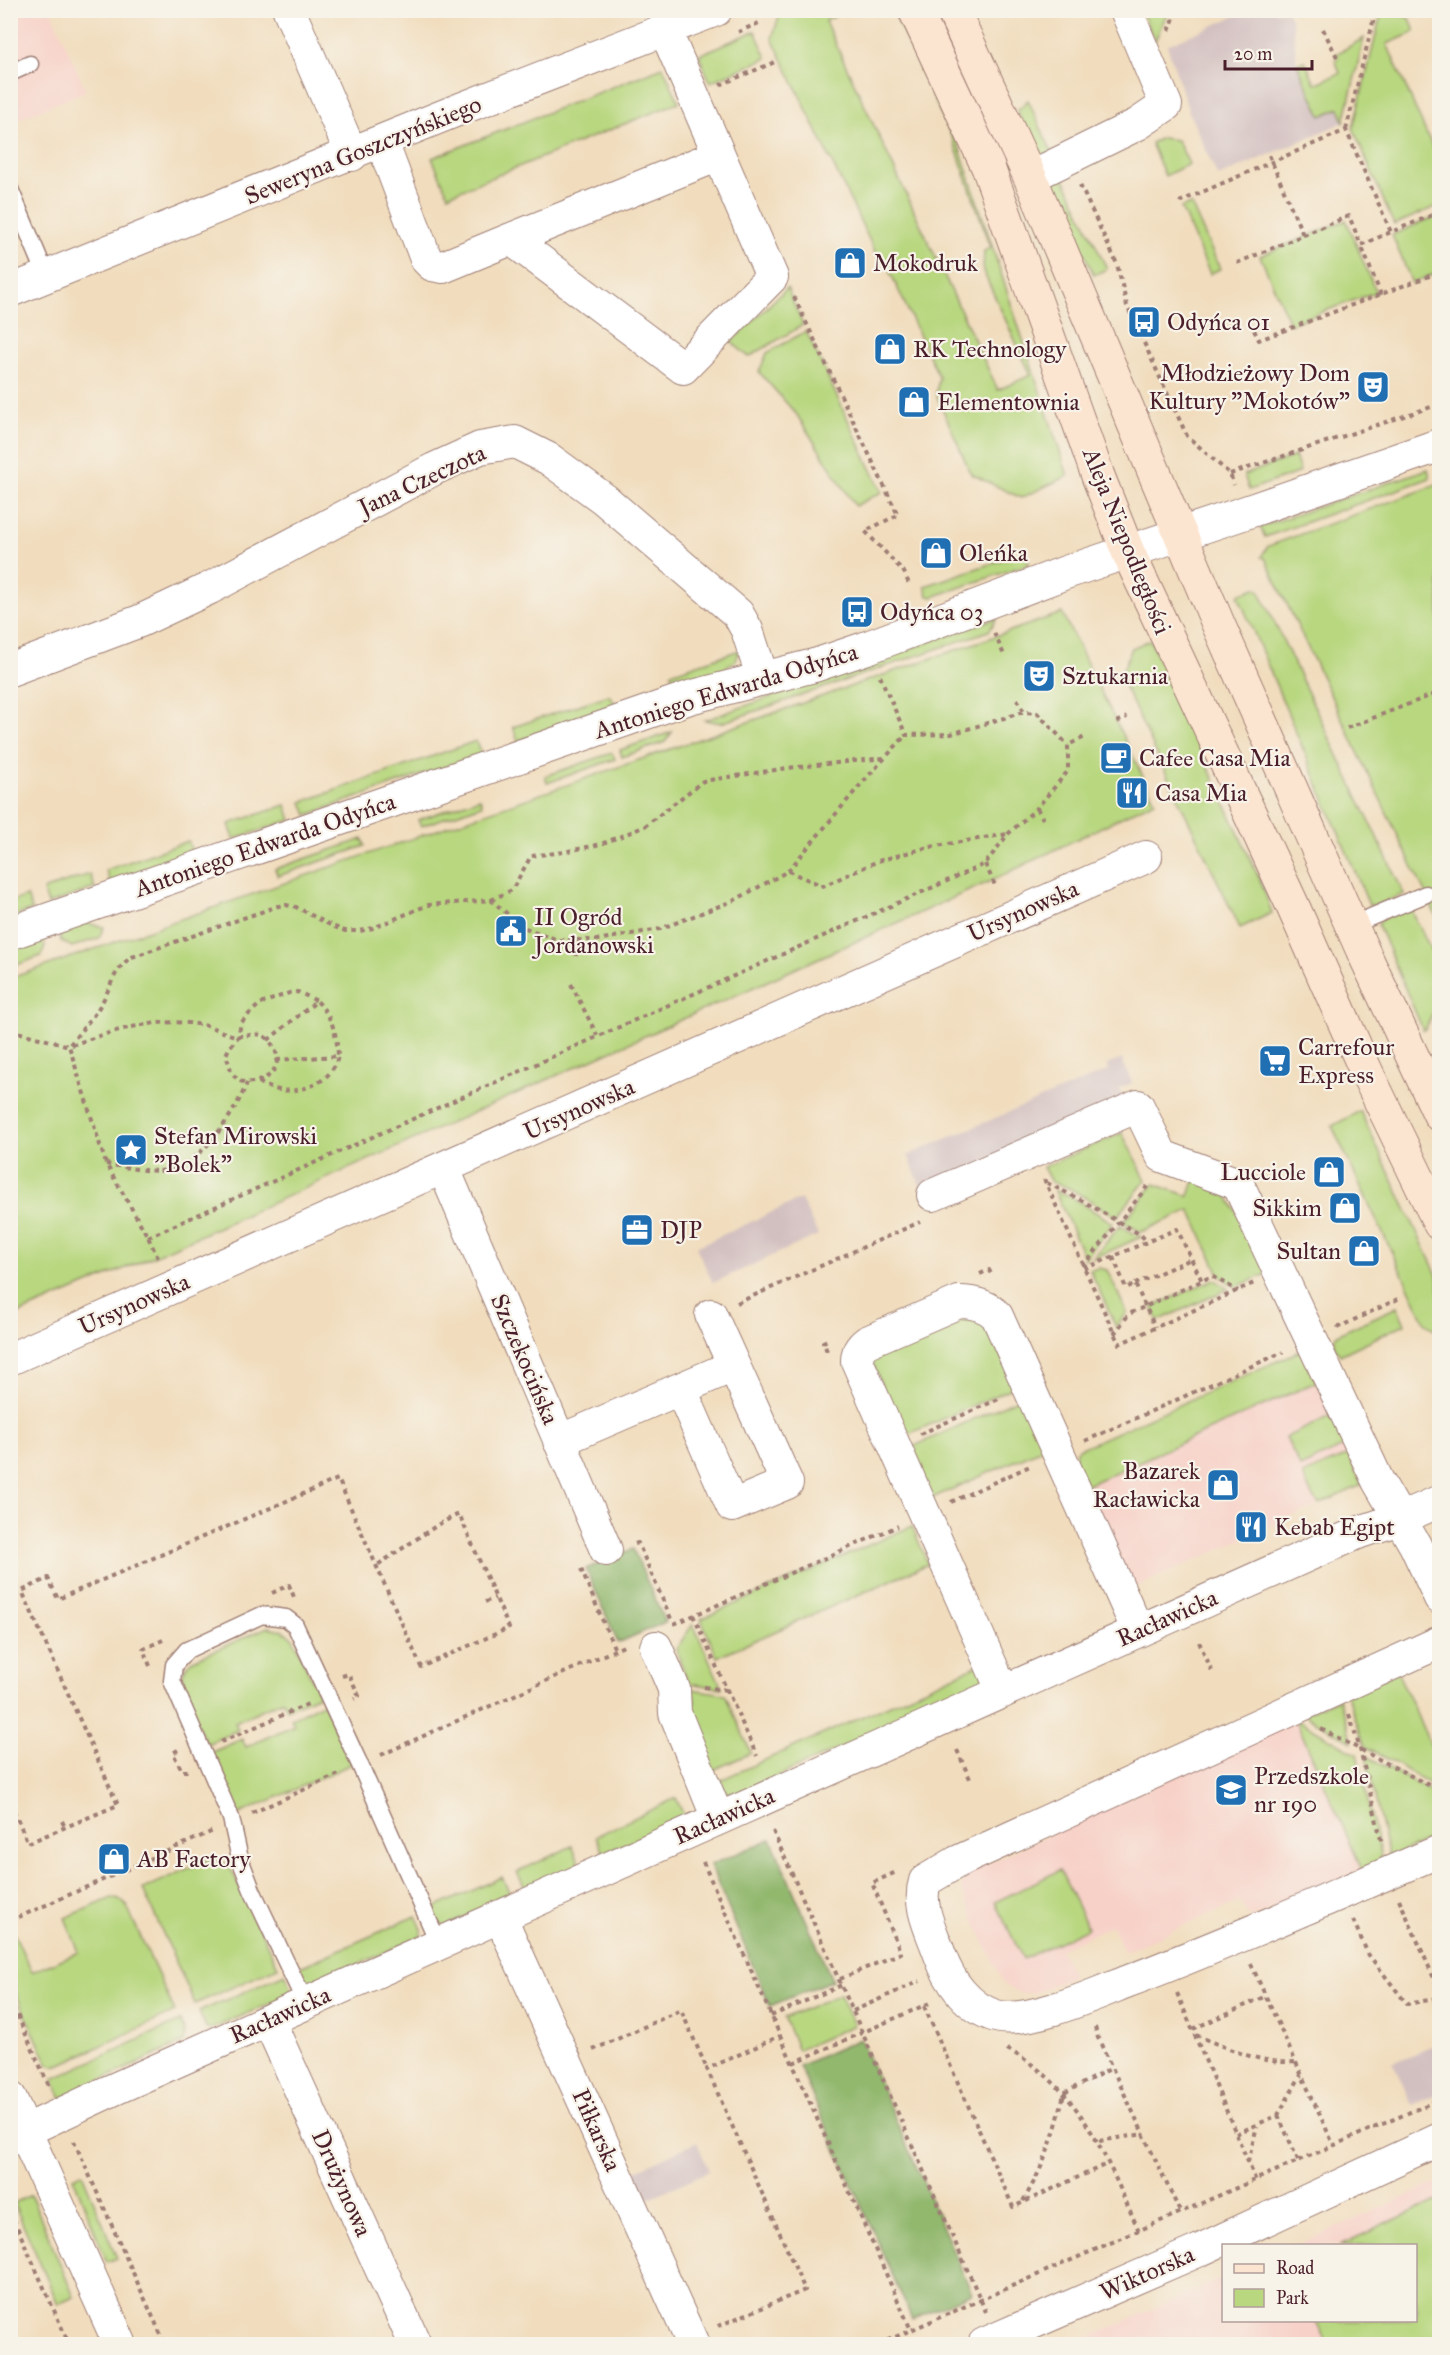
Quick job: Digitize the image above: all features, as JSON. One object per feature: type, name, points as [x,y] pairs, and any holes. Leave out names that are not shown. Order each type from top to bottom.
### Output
[{"type":"main road","name":"Aleja Niepodległości","points":[[915,10],[988,167],[1098,476],[1128,552],[1291,902],[1366,1071],[1440,1224]]},
{"type":"main road","points":[[953,10],[1030,177],[1181,534],[1352,925],[1440,1115]]},
{"type":"street","points":[[289,10],[352,155]]},
{"type":"street","name":"Seweryna Goszczyńskiego","points":[[10,291],[716,10]]},
{"type":"street","points":[[1030,177],[1138,124],[1166,105],[1126,10]]},
{"type":"street","points":[[511,239],[683,368],[772,278],[665,30]]},
{"type":"street","points":[[382,142],[426,259],[432,265],[443,267],[719,155]]},
{"type":"street","name":"Jana Czeczota","points":[[10,670],[140,621],[210,588],[434,469],[480,448],[515,442],[549,459],[604,499],[738,614],[747,630],[763,680]]},
{"type":"street","name":"Antoniego Edwarda Odyńca","points":[[10,933],[692,697],[763,680],[866,648],[1059,574],[1440,445]]},
{"type":"street","name":"Ursynowska","points":[[10,1359],[444,1169],[1146,856]]},
{"type":"street","points":[[932,1206],[1030,1153],[1138,1106],[1162,1156],[1238,1184],[1378,1481],[1415,1545],[1440,1598]]},
{"type":"street","name":"Szczekocińska","points":[[444,1169],[606,1550]]},
{"type":"street","points":[[1003,1692],[857,1361],[861,1347],[867,1342],[959,1302],[975,1303],[986,1307],[997,1316],[1138,1631]]},
{"type":"street","points":[[681,1390],[732,1506],[787,1483],[711,1315]]},
{"type":"street","points":[[559,1441],[733,1366]]},
{"type":"street","name":"Racławicka","points":[[18,2135],[110,2091],[1360,1532],[1399,1519],[1440,1501]]},
{"type":"street","points":[[657,1635],[674,1689],[675,1713],[718,1819]]},
{"type":"street","points":[[1440,1642],[957,1862],[926,1881],[922,1900],[945,1970],[963,1996],[997,2017],[1026,2016],[1087,1997],[1239,1938],[1440,1851]]},
{"type":"street","name":"Piłkarska","points":[[500,1916],[691,2341]]},
{"type":"street","name":"Drużynowa","points":[[269,2021],[415,2344]]},
{"type":"street","points":[[10,2098],[18,2135],[120,2344]]},
{"type":"street","name":"Wiktorska","points":[[992,2341],[1200,2250],[1440,2139]]},
{"type":"lane","points":[[10,73],[30,64]]},
{"type":"lane","points":[[10,189],[47,277]]},
{"type":"lane","points":[[1352,925],[1426,894]]},
{"type":"lane","points":[[306,2004],[252,1890],[240,1859],[232,1822],[172,1681],[174,1665],[187,1650],[262,1616],[286,1618],[295,1625],[439,1944]]},
{"type":"path","points":[[1376,10],[1346,130],[1391,232]]},
{"type":"path","points":[[1323,29],[1338,59]]},
{"type":"path","points":[[710,89],[777,61]]},
{"type":"path","points":[[1179,202],[1346,130]]},
{"type":"path","points":[[1269,155],[1304,235]]},
{"type":"path","points":[[1080,184],[1118,264],[1127,306],[1187,436],[1230,474],[1237,494]]},
{"type":"path","points":[[1361,245],[1440,212]]},
{"type":"path","points":[[1237,263],[1348,216],[1381,295]]},
{"type":"path","points":[[1254,330],[1259,340],[1440,272]]},
{"type":"path","points":[[792,293],[898,515],[865,531],[904,572],[909,584]]},
{"type":"path","points":[[1230,474],[1440,404]]},
{"type":"path","points":[[996,638],[1005,657]]},
{"type":"path","points":[[878,672],[906,735]]},
{"type":"path","points":[[1347,728],[1440,692]]},
{"type":"path","points":[[1017,699],[1024,712]]},
{"type":"path","points":[[148,1237],[985,864],[1008,834],[1037,808],[1068,771],[1068,745],[1037,713],[1024,712],[951,734],[906,735],[788,871],[735,900],[660,929],[597,940],[558,940],[523,927],[491,900]]},
{"type":"path","points":[[1117,722],[1126,717]]},
{"type":"path","points":[[1068,745],[1086,736]]},
{"type":"path","points":[[69,1046],[101,1003],[115,972],[122,963],[132,957],[278,906],[296,907],[345,931],[360,931],[373,928],[428,905],[491,900],[512,890],[531,856],[601,844],[645,826],[703,781],[788,768],[885,758]]},
{"type":"path","points":[[1037,808],[1043,819]]},
{"type":"path","points":[[788,871],[823,886],[878,861],[915,850],[962,840],[1008,834]]},
{"type":"path","points":[[985,864],[995,885]]},
{"type":"path","points":[[576,956],[579,940]]},
{"type":"path","points":[[571,984],[597,1035]]},
{"type":"path","points":[[10,1030],[69,1046],[126,1027],[168,1023],[204,1025],[238,1036],[252,1033],[263,1036],[276,1051],[276,1060],[269,1076],[259,1082],[239,1081],[227,1062],[229,1048],[238,1036],[241,1023],[260,1004],[276,996],[298,992],[317,1001],[331,1020],[337,1040],[338,1056],[333,1068],[303,1089],[286,1092],[268,1088],[259,1082]]},
{"type":"path","points":[[268,1040],[317,1001]]},
{"type":"path","points":[[69,1046],[106,1164],[158,1258]]},
{"type":"path","points":[[276,1060],[338,1056]]},
{"type":"path","points":[[106,1164],[132,1169],[175,1169],[188,1162],[211,1141],[227,1121],[247,1083]]},
{"type":"path","points":[[1030,1153],[1046,1183],[1119,1344],[1260,1280]]},
{"type":"path","points":[[1084,1268],[1118,1221],[1147,1188],[1168,1157]]},
{"type":"path","points":[[1046,1183],[1118,1221],[1141,1235],[1147,1242]]},
{"type":"path","points":[[711,1315],[932,1206]]},
{"type":"path","points":[[1084,1268],[1177,1229],[1202,1281]]},
{"type":"path","points":[[1113,1257],[1126,1288],[1191,1259]]},
{"type":"path","points":[[979,1274],[989,1270],[993,1280]]},
{"type":"path","points":[[1114,1334],[1129,1314],[1212,1276],[1238,1291]]},
{"type":"path","points":[[1135,1284],[1155,1327]]},
{"type":"path","points":[[10,1921],[615,1650],[657,1635],[693,1616],[1312,1339],[1402,1296]]},
{"type":"path","points":[[828,1353],[823,1342],[834,1338]]},
{"type":"path","points":[[894,1446],[1028,1385]]},
{"type":"path","points":[[10,1802],[28,1843],[118,1805],[22,1590],[48,1578],[58,1599],[338,1479],[420,1667],[509,1628],[459,1514],[439,1524],[376,1566]]},
{"type":"path","points":[[638,1543],[657,1635]]},
{"type":"path","points":[[580,1568],[615,1650]]},
{"type":"path","points":[[268,1594],[289,1585],[298,1606]]},
{"type":"path","points":[[485,1602],[495,1598]]},
{"type":"path","points":[[693,1616],[756,1756]]},
{"type":"path","points":[[152,1670],[143,1649],[164,1640]]},
{"type":"path","points":[[1199,1642],[1214,1673]]},
{"type":"path","points":[[338,1677],[349,1674],[359,1696],[349,1706]]},
{"type":"path","points":[[698,1686],[727,1690]]},
{"type":"path","points":[[1340,1688],[1360,1749],[1388,1873],[1440,1992]]},
{"type":"path","points":[[201,1751],[328,1695]]},
{"type":"path","points":[[1295,1709],[1300,1718],[1440,1791]]},
{"type":"path","points":[[181,1741],[178,1749],[173,1753],[182,1771],[188,1770],[195,1774]]},
{"type":"path","points":[[957,1750],[971,1781]]},
{"type":"path","points":[[62,1821],[65,1827]]},
{"type":"path","points":[[773,1831],[981,2300],[992,2341]]},
{"type":"path","points":[[703,1862],[911,2330]]},
{"type":"path","points":[[1341,1893],[1368,1954],[1407,2004],[1440,1998]]},
{"type":"path","points":[[1239,1938],[1334,2146]]},
{"type":"path","points":[[1166,1967],[1256,2181]]},
{"type":"path","points":[[853,2011],[945,1970]]},
{"type":"path","points":[[771,2016],[842,1985]]},
{"type":"path","points":[[1193,2030],[1266,1996]]},
{"type":"path","points":[[1087,1997],[1098,2038],[1181,2214]]},
{"type":"path","points":[[10,1999],[53,2094]]},
{"type":"path","points":[[924,2006],[1013,2207],[1109,2163]]},
{"type":"path","points":[[566,2062],[681,2010],[805,2290],[691,2341]]},
{"type":"path","points":[[793,2063],[862,2033]]},
{"type":"path","points":[[1195,2035],[1240,2054],[1282,2063],[1296,2062]]},
{"type":"path","points":[[706,2069],[780,2036]]},
{"type":"path","points":[[997,2044],[1048,2076],[1064,2093],[1099,2141],[1139,2230]]},
{"type":"path","points":[[1022,2202],[1037,2177],[1053,2140],[1064,2093],[1112,2068]]},
{"type":"path","points":[[1236,2134],[1278,2115],[1301,2074]]},
{"type":"path","points":[[879,2344],[1440,2099]]},
{"type":"path","points":[[1278,2115],[1299,2162]]},
{"type":"path","points":[[1248,2163],[1257,2125]]},
{"type":"path","points":[[1099,2141],[1144,2134]]},
{"type":"path","points":[[72,2136],[165,2344]]},
{"type":"path","points":[[10,2211],[69,2344]]},
{"type":"shaded area","points":[[11,11],[51,11],[86,91],[11,122]]},
{"type":"shaded area","points":[[1247,11],[1287,11],[1292,21],[1297,64],[1322,116],[1339,108],[1344,122],[1218,177],[1190,115],[1167,45]]},
{"type":"shaded area","points":[[1122,1059],[1132,1083],[1119,1088],[1125,1103],[921,1188],[908,1155],[1109,1070],[1107,1065]]},
{"type":"shaded area","points":[[801,1199],[818,1235],[713,1283],[696,1247]]},
{"type":"shaded area","name":"Bazarek Racławicka","points":[[1316,1382],[1362,1485],[1132,1589],[1085,1486]]},
{"type":"shaded area","name":"Przedszkole nr 190","points":[[1295,1718],[1362,1870],[1250,1918],[1240,1901],[1124,1952],[1112,1925],[1060,1949],[1073,1976],[1034,1993],[1020,1993],[1007,1987],[1002,1981],[961,1890],[963,1876]]},
{"type":"shaded area","points":[[1435,2045],[1439,2054],[1439,2093],[1412,2105],[1393,2063]]},
{"type":"shaded area","points":[[697,2142],[709,2171],[643,2201],[630,2173]]},
{"type":"shaded area","points":[[1439,2182],[1439,2344],[1074,2344],[1222,2278],[1222,2322],[1417,2322],[1417,2244],[1299,2244]]},
{"type":"green space","points":[[778,11],[829,11],[834,17],[825,21],[998,390],[1031,375],[983,271],[984,251],[991,248],[953,140],[893,11],[897,11],[957,140],[1068,476],[1021,498],[971,474],[936,394],[939,377],[884,259],[877,256],[772,38],[780,14]]},
{"type":"green space","points":[[1141,11],[1168,11],[1155,41]]},
{"type":"green space","points":[[1387,11],[1410,18],[1415,32],[1387,44],[1439,162],[1439,205],[1394,225],[1353,128],[1381,14]]},
{"type":"green space","points":[[755,31],[767,58],[710,82],[699,55]]},
{"type":"green space","points":[[1364,38],[1344,122],[1339,108],[1321,116],[1297,64],[1305,61],[1315,84],[1340,73],[1335,60],[1338,59],[1336,54]]},
{"type":"green space","points":[[663,67],[679,102],[448,195],[432,158]]},
{"type":"green space","points":[[1028,100],[1053,155],[1037,151],[1017,111]]},
{"type":"green space","points":[[1162,138],[1177,140],[1189,164],[1165,176],[1151,143]]},
{"type":"green space","points":[[1062,174],[1107,269],[1094,275],[1053,186],[1054,180]]},
{"type":"green space","points":[[1191,204],[1220,269],[1210,274],[1181,208]]},
{"type":"green space","points":[[1439,215],[1439,272],[1412,283],[1392,235]]},
{"type":"green space","points":[[1346,220],[1376,292],[1290,324],[1260,256]]},
{"type":"green space","points":[[787,288],[803,325],[749,357],[731,342]]},
{"type":"green space","points":[[806,331],[882,492],[855,506],[797,415],[759,372],[767,353]]},
{"type":"green space","points":[[1295,456],[1300,472],[1249,490],[1244,475]]},
{"type":"green space","points":[[1428,469],[1430,478],[1265,537],[1260,527]]},
{"type":"green space","points":[[1439,484],[1439,922],[1265,558],[1261,557],[1268,546]]},
{"type":"green space","points":[[1025,552],[1029,564],[932,597],[928,596],[925,586]]},
{"type":"green space","points":[[1255,588],[1259,590],[1404,894],[1377,905],[1369,905],[1238,595]]},
{"type":"green space","name":"II Ogród Jordanowski","points":[[1062,613],[1155,801],[993,880],[156,1255],[11,1317],[11,978]]},
{"type":"green space","points":[[997,618],[989,631],[721,723],[705,720]]},
{"type":"green space","points":[[1150,640],[1263,887],[1272,913],[1240,928],[1120,677],[1132,648]]},
{"type":"green space","points":[[740,650],[736,660],[727,668],[675,686],[671,673]]},
{"type":"green space","points":[[609,695],[618,707],[518,741],[513,727]]},
{"type":"green space","points":[[672,732],[665,742],[622,757],[620,750]]},
{"type":"green space","points":[[476,741],[481,754],[307,815],[302,802]]},
{"type":"green space","points":[[612,753],[615,759],[547,783],[545,776]]},
{"type":"green space","points":[[480,798],[482,805],[421,826],[418,820]]},
{"type":"green space","points":[[286,805],[291,820],[234,839],[229,824]]},
{"type":"green space","points":[[363,839],[365,846],[278,876],[275,869]]},
{"type":"green space","points":[[188,841],[193,854],[110,883],[106,870]]},
{"type":"green space","points":[[90,874],[95,888],[48,904],[43,890]]},
{"type":"green space","points":[[27,896],[32,910],[11,917],[10,902]]},
{"type":"green space","points":[[1410,907],[1439,967],[1439,1008],[1436,1007],[1425,1030],[1423,1030],[1378,925],[1381,919]]},
{"type":"green space","points":[[85,923],[104,927],[99,938],[72,947],[61,941],[59,932]]},
{"type":"green space","points":[[42,937],[45,946],[41,956],[11,967],[10,949]]},
{"type":"green space","points":[[1360,1111],[1439,1279],[1439,1334],[1425,1322],[1332,1126]]},
{"type":"green space","points":[[1122,1133],[1146,1180],[1117,1217],[1069,1188],[1051,1182],[1043,1167]]},
{"type":"green space","points":[[1195,1178],[1227,1195],[1271,1272],[1236,1287],[1220,1276],[1190,1210],[1141,1232],[1123,1222],[1154,1184],[1189,1196]]},
{"type":"green space","points":[[1055,1191],[1068,1195],[1113,1223],[1085,1259]]},
{"type":"green space","points":[[1120,1226],[1141,1237],[1092,1259]]},
{"type":"green space","points":[[1099,1268],[1107,1270],[1127,1313],[1116,1327],[1090,1270]]},
{"type":"green space","points":[[1214,1279],[1228,1289],[1158,1321],[1152,1307]]},
{"type":"green space","points":[[1397,1307],[1405,1324],[1340,1355],[1334,1343],[1336,1335]]},
{"type":"green space","points":[[952,1314],[978,1315],[1019,1385],[902,1437],[869,1353]]},
{"type":"green space","points":[[1302,1350],[1316,1382],[1085,1486],[1074,1459],[1077,1450]]},
{"type":"green space","points":[[1024,1396],[1046,1447],[930,1499],[908,1449]]},
{"type":"green space","points":[[1331,1416],[1345,1446],[1300,1467],[1286,1437]]},
{"type":"green space","points":[[1348,1455],[1362,1485],[1320,1504],[1313,1498],[1303,1475]]},
{"type":"green space","points":[[912,1526],[928,1564],[717,1657],[701,1619]]},
{"type":"green space","points":[[633,1549],[665,1622],[618,1643],[586,1569]]},
{"type":"green space","points":[[693,1624],[722,1688],[688,1683],[676,1649]]},
{"type":"green space","points":[[268,1627],[282,1630],[293,1638],[319,1695],[287,1709],[283,1700],[235,1722],[238,1730],[207,1744],[186,1702],[182,1679],[185,1669],[191,1661]]},
{"type":"green space","points":[[980,1664],[986,1682],[736,1795],[726,1792],[718,1781]]},
{"type":"green space","points":[[1397,1671],[1439,1764],[1439,1789],[1365,1746],[1347,1695]]},
{"type":"green space","points":[[691,1689],[725,1694],[751,1753],[713,1770],[688,1706],[696,1702]]},
{"type":"green space","points":[[1339,1698],[1352,1742],[1303,1714]]},
{"type":"green space","points":[[323,1703],[352,1764],[237,1815],[210,1753],[242,1739],[246,1747],[294,1725],[291,1718]]},
{"type":"green space","points":[[1295,1718],[1357,1754],[1382,1862],[1362,1870]]},
{"type":"green space","points":[[1366,1756],[1439,1796],[1439,1835],[1392,1857],[1388,1855]]},
{"type":"green space","points":[[676,1798],[686,1820],[603,1853],[596,1836]]},
{"type":"green space","points":[[771,1839],[832,1980],[770,2006],[710,1865]]},
{"type":"green space","points":[[572,1846],[579,1861],[578,1866],[527,1888],[523,1884],[517,1872]]},
{"type":"green space","points":[[207,1860],[219,1860],[229,1865],[278,1967],[195,2004],[143,1889]]},
{"type":"green space","points":[[1060,1870],[1088,1928],[1023,1959],[995,1902]]},
{"type":"green space","points":[[502,1877],[509,1892],[509,1898],[445,1926],[438,1922],[432,1909]]},
{"type":"green space","points":[[112,1898],[122,1901],[127,1907],[175,2012],[61,2064],[54,2066],[48,2064],[11,1983],[11,1927],[32,1972],[79,1952],[65,1918]]},
{"type":"green space","points":[[416,1916],[422,1929],[421,1936],[311,1986],[304,1982],[298,1968]]},
{"type":"green space","points":[[285,1974],[292,1989],[291,1995],[207,2029],[199,2012]]},
{"type":"green space","points":[[840,1994],[854,2025],[798,2050],[784,2018]]},
{"type":"green space","points":[[180,2021],[185,2033],[184,2042],[62,2098],[53,2079]]},
{"type":"green space","points":[[860,2039],[972,2293],[912,2319],[799,2066]]},
{"type":"green space","points":[[82,2173],[117,2258],[107,2262],[73,2177]]},
{"type":"green space","points":[[31,2195],[74,2297],[58,2304],[15,2206],[16,2202]]},
{"type":"green space","points":[[1439,2200],[1439,2344],[1327,2344],[1316,2322],[1417,2322],[1417,2244],[1342,2244]]},
{"type":"place","name":"Mokodruk","points":[[850,263]]},
{"type":"place","name":"Odyńca 01","points":[[1144,322]]},
{"type":"place","name":"RK Technology","points":[[890,349]]},
{"type":"place","name":"Młodzieżowy Dom Kultury \"Mokotów\"","points":[[1373,387]]},
{"type":"place","name":"Elementownia","points":[[914,402]]},
{"type":"place","name":"Oleńka","points":[[936,553]]},
{"type":"place","name":"Odyńca 03","points":[[857,612]]},
{"type":"place","name":"Sztukarnia","points":[[1039,676]]},
{"type":"place","name":"Cafee Casa Mia","points":[[1116,758]]},
{"type":"place","name":"Casa Mia","points":[[1132,793]]},
{"type":"place","name":"II Ogród Jordanowski","points":[[511,931]]},
{"type":"place","name":"Carrefour Express","points":[[1275,1061]]},
{"type":"place","name":"Stefan Mirowski \"Bolek\"","points":[[131,1150]]},
{"type":"place","name":"Lucciole","points":[[1329,1172]]},
{"type":"place","name":"Sikkim","points":[[1345,1208]]},
{"type":"place","name":"DJP","points":[[637,1230]]},
{"type":"place","name":"Sultan","points":[[1364,1251]]},
{"type":"place","name":"Bazarek Racławicka","points":[[1223,1485]]},
{"type":"place","name":"Kebab Egipt","points":[[1251,1527]]},
{"type":"place","name":"Przedszkole nr 190","points":[[1231,1790]]},
{"type":"place","name":"AB Factory","points":[[114,1859]]}]
